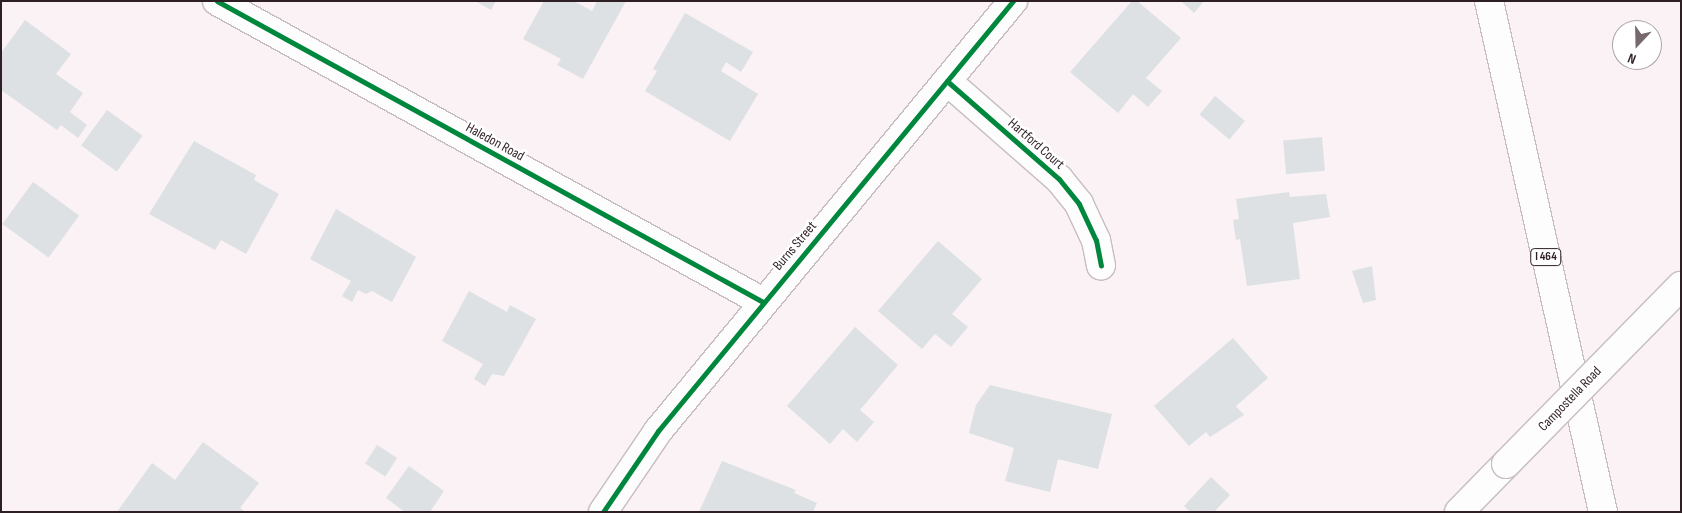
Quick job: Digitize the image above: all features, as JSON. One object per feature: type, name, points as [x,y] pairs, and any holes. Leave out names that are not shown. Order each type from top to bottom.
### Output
[{"type":"main road","name":"Haledon Road","points":[[217,1],[762,302]]},
{"type":"main road","name":"Burns Street","points":[[603,512],[658,430],[1013,1]]},
{"type":"main road","name":"I 464","points":[[1489,1],[1603,512]]},
{"type":"main road","name":"Hartford Court","points":[[947,81],[1059,179],[1082,211],[1096,240],[1101,266]]},
{"type":"main road","name":"Campostella Road","points":[[1459,512],[1681,286]]},
{"type":"building","points":[[475,1],[496,1],[491,10]]},
{"type":"building","points":[[544,1],[574,1],[592,11],[597,1],[626,1],[583,79],[557,65],[561,59],[523,39]]},
{"type":"building","points":[[1132,1],[1137,1],[1181,38],[1146,78],[1162,91],[1148,107],[1133,94],[1118,113],[1070,72]]},
{"type":"building","points":[[1181,1],[1204,1],[1194,13]]},
{"type":"building","points":[[685,13],[753,52],[741,72],[726,62],[721,71],[758,94],[730,141],[645,91],[657,71],[653,69]]},
{"type":"building","points":[[25,20],[71,54],[56,74],[83,93],[70,112],[87,125],[78,138],[61,125],[57,130],[1,90],[1,53]]},
{"type":"building","points":[[1215,96],[1245,121],[1229,139],[1200,114]]},
{"type":"building","points":[[107,110],[143,136],[117,171],[81,146]]},
{"type":"building","points":[[1322,137],[1325,171],[1286,174],[1283,140]]},
{"type":"building","points":[[194,141],[256,175],[254,180],[279,194],[246,254],[221,240],[215,250],[149,214]]},
{"type":"building","points":[[33,182],[79,216],[49,258],[2,224]]},
{"type":"building","points":[[1289,192],[1290,197],[1326,194],[1330,217],[1293,223],[1300,279],[1247,286],[1240,239],[1236,240],[1233,220],[1239,219],[1236,199]]},
{"type":"building","points":[[336,209],[416,257],[392,302],[372,291],[366,294],[358,290],[352,302],[342,296],[351,281],[310,259]]},
{"type":"building","points":[[938,241],[982,279],[952,314],[968,327],[951,347],[935,334],[922,349],[878,311]]},
{"type":"building","points":[[1372,266],[1376,300],[1363,303],[1352,271]]},
{"type":"building","points":[[469,291],[507,312],[510,305],[536,319],[504,376],[492,374],[485,386],[474,379],[483,364],[442,341]]},
{"type":"building","points":[[855,327],[898,365],[860,410],[874,422],[857,442],[843,429],[830,444],[787,406]]},
{"type":"building","points":[[1233,338],[1268,378],[1236,406],[1244,415],[1210,437],[1206,432],[1189,446],[1154,406]]},
{"type":"building","points":[[990,385],[1112,414],[1098,469],[1058,459],[1050,492],[1005,481],[1014,448],[969,433],[976,405]]},
{"type":"building","points":[[203,442],[259,483],[240,508],[245,512],[117,512],[152,463],[175,480]]},
{"type":"building","points":[[377,445],[397,458],[385,477],[365,463]]},
{"type":"building","points":[[722,461],[796,490],[794,493],[817,503],[813,512],[699,512]]},
{"type":"building","points":[[409,466],[444,491],[430,512],[405,512],[386,498]]},
{"type":"building","points":[[1211,477],[1230,495],[1214,512],[1190,512],[1184,506]]},
{"type":"cycle path","points":[[217,1],[763,302]]},
{"type":"cycle path","points":[[603,512],[658,431],[1013,1]]},
{"type":"cycle path","points":[[947,81],[1059,179],[1079,204],[1096,240],[1101,266]]}]
